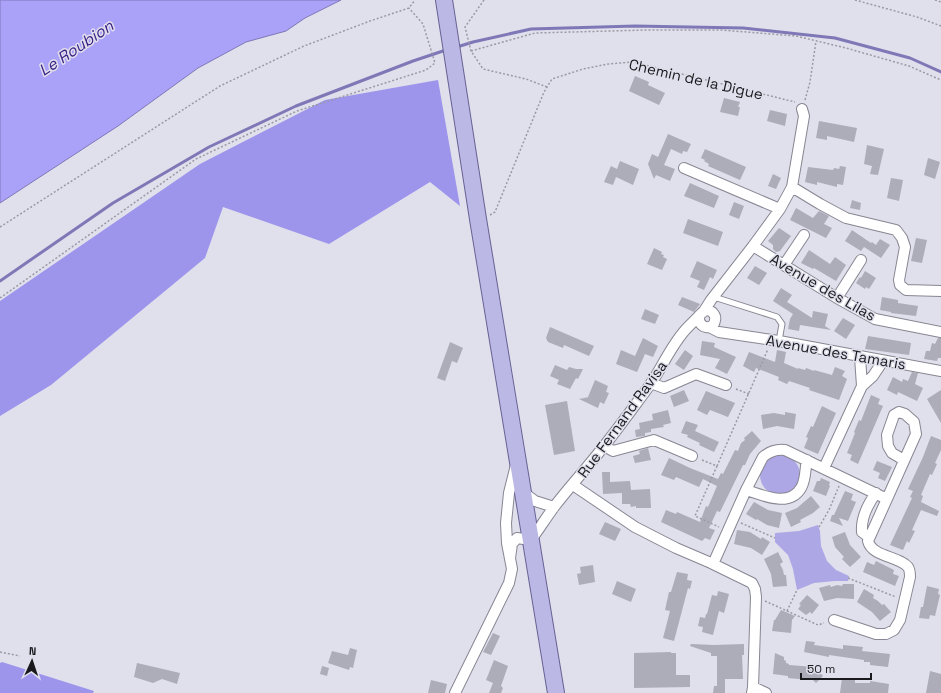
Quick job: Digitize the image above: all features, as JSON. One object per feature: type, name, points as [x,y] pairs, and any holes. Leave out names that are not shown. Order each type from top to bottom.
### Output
[{"type":"main road","points":[[444,3],[556,693]]},
{"type":"street","points":[[707,319],[713,298],[780,209],[792,188],[804,116],[802,109]]},
{"type":"street","points":[[684,168],[780,209]]},
{"type":"street","points":[[792,188],[846,218],[896,230],[902,238],[905,247],[899,280],[900,285],[906,290],[941,291]]},
{"type":"street","points":[[784,265],[804,235]]},
{"type":"street","name":"Avenue des Lilas","points":[[753,246],[837,298],[875,319],[941,332]]},
{"type":"street","points":[[837,298],[861,260]]},
{"type":"street","name":"Rue Fernand Ravisa","points":[[531,540],[554,507],[604,446],[651,383],[678,338],[686,328],[696,326],[707,319]]},
{"type":"street","name":"Avenue des Tamaris","points":[[707,319],[719,332],[776,341],[941,372]]},
{"type":"street","points":[[860,357],[862,386]]},
{"type":"street","points":[[824,468],[862,386],[873,376],[883,361]]},
{"type":"street","points":[[651,383],[664,388],[696,374],[726,385]]},
{"type":"street","points":[[604,446],[613,451],[654,440],[692,456]]},
{"type":"street","points":[[713,564],[755,471],[763,457],[773,450],[785,450],[887,499]]},
{"type":"street","points":[[455,693],[510,583],[512,569],[507,543],[506,523],[509,493],[518,459]]},
{"type":"street","points":[[746,490],[775,499],[793,496],[802,487],[807,460]]},
{"type":"street","points":[[834,620],[876,634],[886,634],[894,630],[900,620],[910,577],[910,570],[904,563],[873,550],[869,546],[868,541],[904,460]]},
{"type":"street","points":[[755,471],[757,484],[762,495]]},
{"type":"street","points":[[573,485],[635,527],[676,548],[752,583],[755,589],[756,597],[752,690],[766,693]]},
{"type":"street","points":[[523,492],[535,501],[554,507]]},
{"type":"street","points":[[870,536],[862,532],[861,525],[871,500],[876,493]]},
{"type":"street","points":[[510,558],[512,544],[517,538],[531,540]]},
{"type":"lane","points":[[713,298],[777,317],[782,324],[776,341]]},
{"type":"path","points":[[0,227],[220,86],[304,46],[409,8],[415,0]]},
{"type":"path","points":[[484,0],[465,27],[471,51],[484,69],[526,80],[547,88]]},
{"type":"path","points":[[855,0],[918,17],[941,26]]},
{"type":"path","points":[[935,0],[941,2]]},
{"type":"path","points":[[0,298],[196,159],[297,110],[426,70],[435,63],[423,24],[409,8]]},
{"type":"path","points":[[471,51],[535,33],[720,30],[796,36],[846,48],[909,66],[941,80]]},
{"type":"path","points":[[802,109],[810,82],[816,41]]},
{"type":"path","name":"Chemin de la Digue","points":[[478,219],[484,218],[494,212],[544,92],[552,79],[583,69],[608,64],[633,62],[795,102],[802,109]]},
{"type":"path","points":[[728,532],[695,516],[749,394],[776,341]]},
{"type":"path","points":[[726,385],[749,394]]},
{"type":"path","points":[[692,456],[716,466]]},
{"type":"path","points":[[819,527],[829,510],[843,477]]},
{"type":"path","points":[[734,519],[775,538]]},
{"type":"path","points":[[848,578],[905,600]]},
{"type":"path","points":[[787,611],[797,590]]},
{"type":"path","points":[[756,597],[818,625],[834,620]]},
{"type":"path","points":[[0,652],[20,656]]},
{"type":"shaded area","points":[[438,80],[460,206],[430,182],[329,244],[223,207],[205,258],[51,385],[0,416],[0,301],[200,164],[325,100]]},
{"type":"shaded area","points":[[780,455],[788,457],[794,461],[798,467],[800,475],[798,483],[794,489],[788,493],[780,495],[772,493],[766,489],[762,483],[760,475],[762,467],[766,461],[772,457]]},
{"type":"shaded area","points":[[818,525],[821,546],[827,561],[836,570],[849,576],[848,581],[814,583],[797,590],[793,569],[788,555],[775,542],[775,533],[799,531]]},
{"type":"shaded area","points":[[2,662],[94,691],[93,693],[0,693],[0,663]]},
{"type":"water","name":"Le Roubion","points":[[0,0],[341,0],[305,18],[286,31],[246,42],[198,68],[118,126],[0,203]]},
{"type":"building","points":[[635,76],[649,82],[648,85],[665,93],[659,105],[629,91]]},
{"type":"building","points":[[724,98],[740,102],[738,107],[740,107],[738,116],[720,112]]},
{"type":"building","points":[[770,110],[787,114],[785,126],[767,121]]},
{"type":"building","points":[[819,121],[857,128],[854,142],[827,136],[827,140],[816,138]]},
{"type":"building","points":[[668,134],[691,144],[687,152],[683,151],[682,154],[671,149],[664,165],[675,169],[670,181],[656,175],[654,179],[648,164],[652,154],[658,157]]},
{"type":"building","points":[[867,145],[884,149],[878,175],[870,174],[872,166],[864,164]]},
{"type":"building","points":[[705,149],[746,167],[740,180],[708,166],[709,164],[701,158]]},
{"type":"building","points":[[928,158],[940,162],[935,179],[924,175]]},
{"type":"building","points":[[620,161],[639,169],[633,185],[616,177],[613,185],[604,182],[611,166],[617,169]]},
{"type":"building","points":[[840,166],[846,167],[843,185],[837,184],[837,187],[817,182],[817,185],[805,182],[808,167],[833,170],[834,168],[839,169]]},
{"type":"building","points":[[773,174],[781,178],[776,189],[768,186]]},
{"type":"building","points":[[891,178],[903,180],[899,201],[887,198]]},
{"type":"building","points":[[690,183],[719,196],[714,208],[684,196]]},
{"type":"building","points":[[852,200],[861,203],[860,210],[850,208]]},
{"type":"building","points":[[734,202],[744,206],[739,219],[729,215]]},
{"type":"building","points":[[796,208],[813,218],[819,211],[829,216],[824,224],[832,228],[826,238],[790,220]]},
{"type":"building","points":[[688,219],[723,232],[718,246],[683,233]]},
{"type":"building","points":[[779,228],[791,236],[780,251],[776,252],[773,249],[773,245],[768,241]]},
{"type":"building","points":[[852,230],[876,245],[880,239],[890,245],[881,258],[864,247],[861,251],[845,241]]},
{"type":"building","points":[[916,238],[927,240],[922,263],[911,261]]},
{"type":"building","points":[[654,248],[662,252],[661,254],[664,255],[663,257],[667,259],[662,270],[647,264]]},
{"type":"building","points":[[809,250],[830,264],[835,257],[846,265],[836,281],[814,268],[813,269],[801,263]]},
{"type":"building","points":[[697,261],[717,270],[713,279],[710,277],[704,290],[697,287],[700,281],[690,277]]},
{"type":"building","points":[[755,266],[767,273],[759,285],[747,278]]},
{"type":"building","points":[[865,271],[876,278],[869,289],[866,287],[865,289],[856,283]]},
{"type":"building","points":[[781,288],[792,295],[787,302],[812,318],[813,311],[828,314],[825,326],[831,330],[800,325],[799,331],[788,329],[790,319],[793,314],[773,301]]},
{"type":"building","points":[[682,297],[700,304],[694,312],[678,305]]},
{"type":"building","points":[[882,297],[898,300],[898,303],[918,306],[916,316],[880,310]]},
{"type":"building","points":[[645,309],[659,315],[655,324],[641,319]]},
{"type":"building","points":[[843,318],[855,325],[846,339],[834,331]]},
{"type":"building","points":[[550,327],[594,346],[589,356],[564,345],[563,348],[548,342],[546,338]]},
{"type":"building","points":[[868,336],[911,343],[909,355],[865,349]]},
{"type":"building","points":[[643,338],[658,346],[653,357],[645,354],[637,372],[616,364],[621,350],[635,356]]},
{"type":"building","points":[[938,338],[941,338],[941,358],[938,358],[937,361],[924,359],[926,351],[930,351],[932,343],[935,344]]},
{"type":"building","points":[[702,341],[715,343],[714,347],[736,357],[727,374],[715,368],[720,359],[700,355]]},
{"type":"building","points":[[450,342],[463,348],[457,363],[452,361],[445,381],[437,378]]},
{"type":"building","points":[[685,350],[693,356],[684,370],[675,364]]},
{"type":"building","points":[[777,350],[786,352],[784,363],[798,369],[805,370],[806,368],[832,375],[835,367],[845,371],[842,376],[847,379],[839,400],[809,390],[810,388],[789,381],[787,384],[778,380],[779,377],[756,368],[754,372],[743,366],[749,352],[775,362]]},
{"type":"building","points":[[555,365],[567,370],[569,367],[583,369],[578,379],[576,378],[570,389],[557,384],[559,380],[550,376]]},
{"type":"building","points":[[912,372],[918,373],[915,384],[923,388],[917,401],[898,392],[897,395],[887,390],[893,377],[902,382],[903,379],[908,381]]},
{"type":"building","points":[[595,380],[608,386],[606,392],[609,393],[604,404],[600,402],[598,408],[579,399],[589,397]]},
{"type":"building","points":[[684,390],[689,401],[674,407],[670,396]]},
{"type":"building","points":[[941,390],[941,423],[927,399]]},
{"type":"building","points":[[706,391],[735,403],[728,417],[710,410],[707,415],[697,410]]},
{"type":"building","points":[[871,395],[880,399],[878,404],[883,406],[858,464],[850,460],[852,455],[847,453],[855,433],[854,432],[859,420],[861,421]]},
{"type":"building","points":[[567,401],[575,451],[554,455],[545,405]]},
{"type":"building","points":[[822,406],[836,413],[818,454],[804,448],[808,438],[806,437],[811,426],[813,427]]},
{"type":"building","points":[[668,410],[671,423],[663,425],[664,427],[651,429],[651,432],[645,433],[645,436],[636,437],[635,430],[640,429],[639,423],[653,420],[652,414]]},
{"type":"building","points":[[785,412],[796,414],[794,429],[777,426],[763,429],[761,415],[774,413],[785,415]]},
{"type":"building","points":[[686,421],[698,425],[695,431],[719,442],[714,452],[699,445],[700,443],[687,437],[688,435],[681,433]]},
{"type":"building","points":[[752,431],[761,441],[750,454],[745,465],[743,465],[720,512],[717,511],[709,528],[715,530],[710,540],[705,538],[702,541],[661,522],[666,510],[676,514],[677,512],[700,522],[706,506],[708,507],[717,486],[703,479],[699,487],[676,477],[674,480],[661,475],[669,458],[718,479],[721,473],[723,474],[735,450],[738,451],[741,443],[745,440],[744,438]]},
{"type":"building","points":[[931,436],[941,440],[941,450],[935,463],[937,464],[932,475],[930,474],[921,495],[923,496],[921,502],[939,511],[937,516],[921,510],[912,530],[915,531],[909,543],[907,541],[903,550],[890,545],[912,498],[910,497],[913,491],[908,489]]},
{"type":"building","points":[[648,448],[651,460],[635,463],[633,456],[640,454],[639,451]]},
{"type":"building","points":[[877,461],[892,467],[885,481],[878,478],[880,473],[873,470]]},
{"type":"building","points":[[602,472],[610,472],[610,482],[630,481],[631,490],[650,489],[651,508],[636,508],[636,506],[631,507],[630,504],[622,504],[622,493],[603,494]]},
{"type":"building","points":[[821,478],[830,482],[826,496],[813,491],[817,481],[820,481]]},
{"type":"building","points":[[845,491],[853,494],[851,500],[856,502],[848,521],[839,518],[843,526],[830,521]]},
{"type":"building","points":[[811,496],[820,507],[813,513],[800,520],[801,522],[791,527],[785,513],[797,508]]},
{"type":"building","points":[[754,502],[768,510],[782,513],[779,528],[767,525],[746,514]]},
{"type":"building","points":[[605,522],[621,529],[615,541],[599,534]]},
{"type":"building","points":[[737,530],[750,532],[761,539],[762,537],[770,542],[762,555],[751,548],[734,544]]},
{"type":"building","points":[[845,532],[850,545],[861,557],[850,567],[842,559],[844,557],[835,547],[832,537]]},
{"type":"building","points":[[778,552],[783,562],[780,564],[784,575],[786,575],[787,586],[773,587],[771,574],[764,559]]},
{"type":"building","points":[[876,561],[894,570],[893,574],[899,576],[895,586],[863,572],[867,562],[874,565]]},
{"type":"building","points":[[593,565],[595,582],[579,585],[577,574],[581,573],[580,567]]},
{"type":"building","points":[[677,572],[688,574],[687,580],[692,581],[690,589],[688,588],[674,641],[663,638],[670,611],[665,610],[669,592],[671,592]]},
{"type":"building","points":[[617,581],[636,589],[631,602],[612,594]]},
{"type":"building","points":[[843,584],[854,584],[854,599],[837,598],[824,601],[819,588],[830,585],[831,587],[837,585],[842,586]]},
{"type":"building","points":[[927,586],[939,589],[938,594],[940,595],[935,616],[930,615],[929,619],[919,618],[921,607],[923,607]]},
{"type":"building","points":[[864,589],[874,595],[873,598],[882,605],[884,604],[891,612],[880,621],[872,612],[857,602]]},
{"type":"building","points":[[718,591],[729,594],[724,613],[719,611],[713,635],[702,632],[703,627],[698,626],[700,617],[705,618],[707,614],[712,595],[717,596]]},
{"type":"building","points":[[807,595],[819,605],[812,614],[810,612],[806,615],[798,609],[801,605],[799,604]]},
{"type":"building","points":[[781,610],[795,616],[792,620],[791,633],[772,631],[774,620]]},
{"type":"building","points":[[493,633],[500,636],[491,655],[483,652]]},
{"type":"building","points":[[806,641],[815,642],[814,645],[843,649],[843,645],[863,647],[862,651],[890,654],[888,667],[870,665],[870,662],[864,662],[864,660],[829,655],[829,657],[804,652]]},
{"type":"building","points":[[691,644],[744,644],[744,655],[742,655],[743,679],[725,679],[725,693],[713,693],[714,686],[717,686],[717,656],[711,656],[711,653],[690,646]]},
{"type":"building","points":[[350,648],[357,650],[353,668],[350,667],[349,670],[328,663],[332,651],[348,655]]},
{"type":"building","points":[[634,653],[676,653],[676,675],[690,675],[690,687],[634,688]]},
{"type":"building","points":[[775,653],[784,657],[784,660],[789,665],[815,667],[823,676],[816,683],[812,679],[788,678],[788,676],[773,674]]},
{"type":"building","points":[[494,660],[508,666],[501,686],[503,688],[501,693],[489,693],[493,683],[486,680]]},
{"type":"building","points":[[137,663],[180,673],[177,684],[162,679],[153,683],[134,677]]},
{"type":"building","points":[[322,666],[329,668],[327,676],[320,674]]},
{"type":"building","points":[[930,671],[941,674],[941,693],[926,693]]},
{"type":"building","points":[[842,678],[855,679],[855,683],[870,683],[870,681],[889,684],[888,693],[840,693]]},
{"type":"building","points":[[431,680],[447,684],[445,693],[428,693]]},
{"type":"waterway","points":[[457,47],[531,29],[635,26],[743,28],[835,38],[910,58],[941,72]]},
{"type":"waterway","points":[[0,281],[113,203],[209,147],[296,106],[413,61],[446,50]]}]
